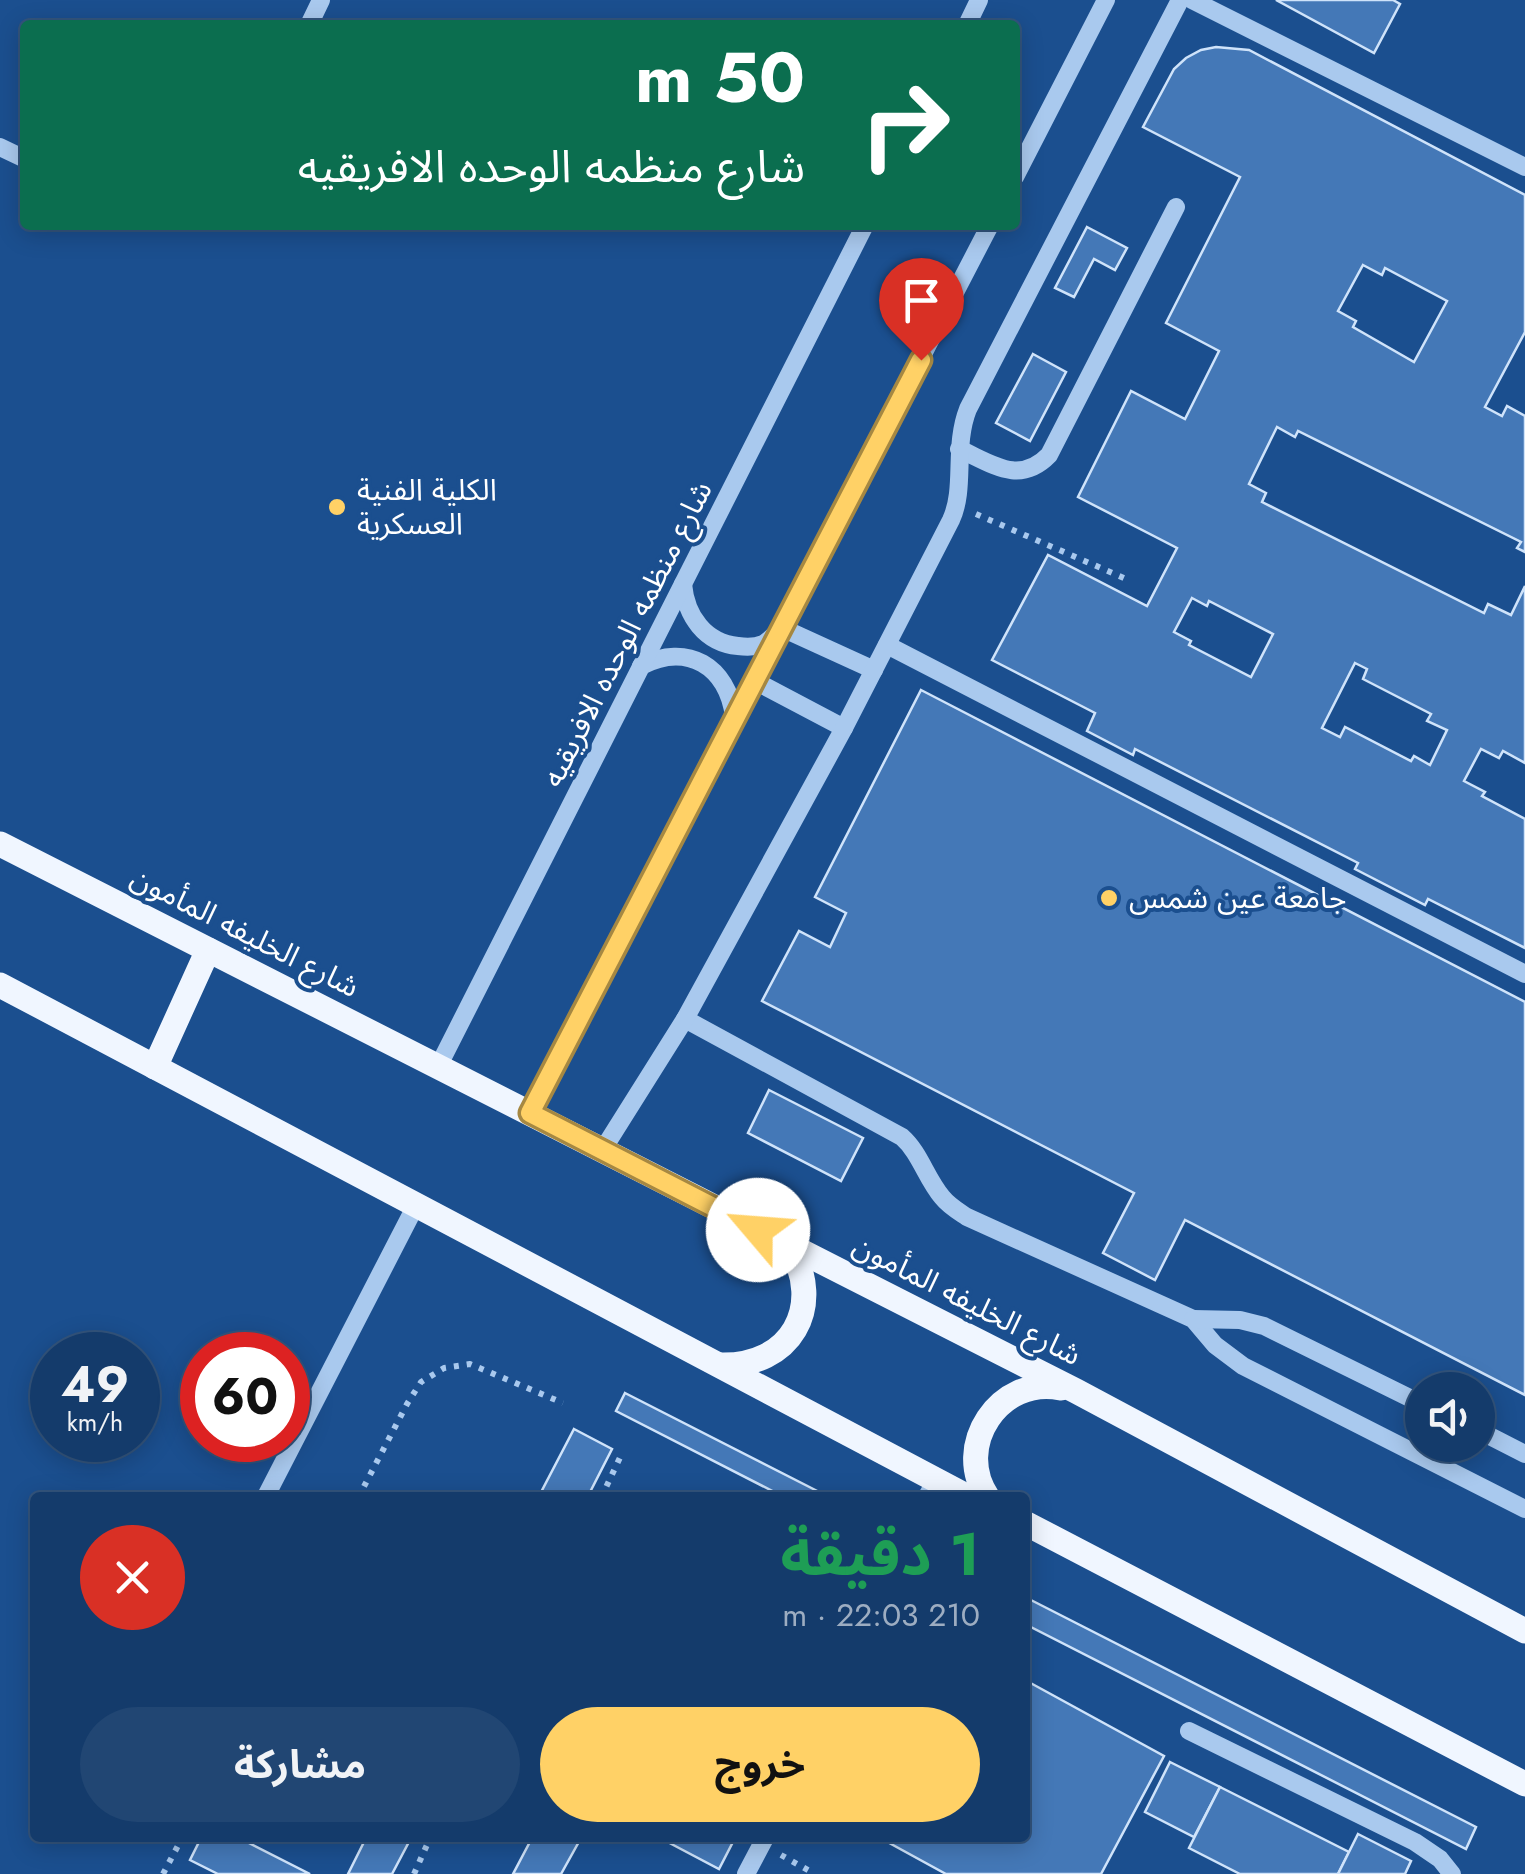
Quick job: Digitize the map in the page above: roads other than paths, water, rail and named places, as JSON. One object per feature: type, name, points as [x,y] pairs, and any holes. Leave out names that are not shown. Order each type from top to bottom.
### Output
[{"type":"main road","name":"شارع الخليفه المأمون","points":[[0,844],[1076,1392],[1525,1632]]},
{"type":"main road","points":[[154,1067],[208,950]]},
{"type":"main road","points":[[0,985],[720,1365],[931,1489]]},
{"type":"main road","points":[[720,1365],[758,1361],[789,1338],[804,1302],[800,1263],[790,1246]]},
{"type":"main road","points":[[984,1492],[976,1469],[976,1447],[982,1426],[995,1408],[1012,1394],[1033,1387],[1055,1386],[1076,1392]]},
{"type":"main road","points":[[1030,1527],[1525,1784]]},
{"type":"street","points":[[1020,167],[1106,0]]},
{"type":"street","points":[[602,1151],[685,1018],[844,728],[957,506],[958,449],[968,410],[1180,0]]},
{"type":"street","points":[[1192,0],[1525,167]]},
{"type":"street","points":[[958,449],[1010,472],[1032,469],[1049,455],[1176,207]]},
{"type":"street","name":"شارع منظمه الوحده الافريقيه","points":[[438,1067],[862,230]]},
{"type":"street","points":[[530,1113],[987,230]]},
{"type":"street","points":[[684,584],[689,612],[707,635],[720,642],[749,647],[763,644],[782,628]]},
{"type":"street","points":[[782,628],[874,670]]},
{"type":"street","points":[[887,645],[1525,974]]},
{"type":"street","points":[[642,666],[668,656],[697,660],[720,677],[728,689],[734,717]]},
{"type":"street","points":[[754,680],[844,728]]},
{"type":"street","points":[[685,1018],[902,1137],[941,1196],[968,1217],[1193,1319],[1215,1344],[1244,1366],[1525,1508]]},
{"type":"street","points":[[268,1492],[416,1205]]},
{"type":"street","points":[[1193,1319],[1253,1322],[1405,1396]]},
{"type":"street","points":[[1495,1439],[1525,1454]]},
{"type":"street","points":[[1189,1731],[1415,1842],[1440,1859],[1452,1874]]},
{"type":"street","points":[[746,1874],[762,1842]]},
{"type":"place","name":"الكلية الفنية العسكرية","points":[[337,507]]},
{"type":"place","name":"جامعة عين شمس","points":[[1109,898]]}]
